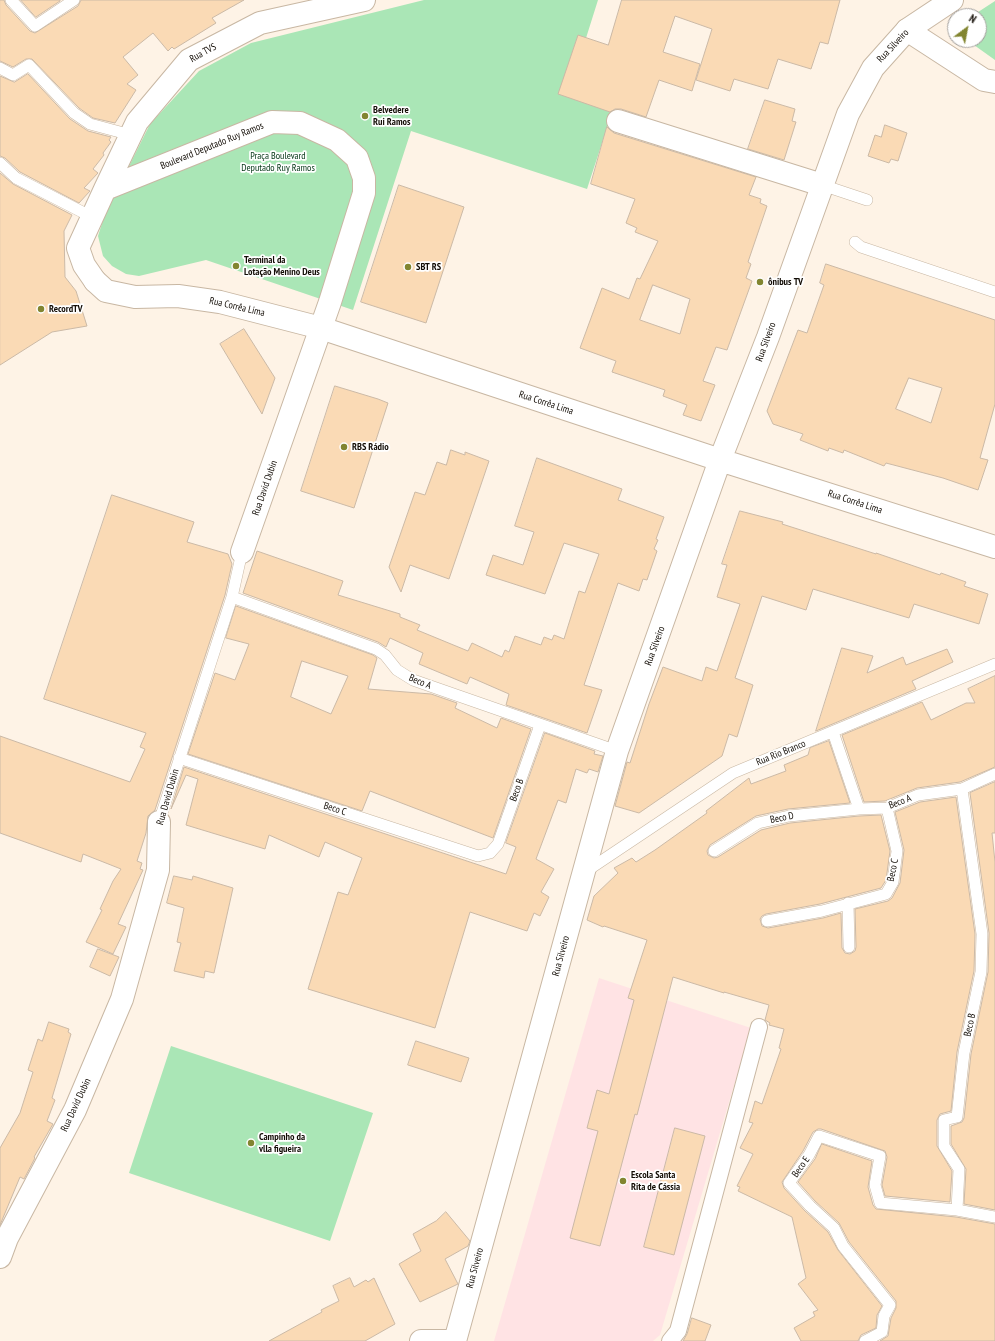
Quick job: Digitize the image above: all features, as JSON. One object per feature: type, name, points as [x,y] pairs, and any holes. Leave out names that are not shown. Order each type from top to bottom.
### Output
[{"type":"street","name":"Rua TVS","points":[[104,189],[137,122],[189,60],[260,23],[364,0]]},
{"type":"street","name":"Rua Silveiro","points":[[455,1341],[617,751],[720,460],[768,337],[848,114],[873,68],[907,30],[952,0]]},
{"type":"street","points":[[907,30],[984,80],[995,82]]},
{"type":"street","points":[[618,121],[822,185]]},
{"type":"street","name":"Boulevard Deputado Ruy Ramos","points":[[104,189],[272,122],[300,123],[337,140],[357,158],[364,178],[364,193],[321,328]]},
{"type":"street","points":[[92,217],[104,189]]},
{"type":"street","name":"Rua Corrêa Lima","points":[[92,217],[78,248],[84,265],[106,291],[135,297],[178,296],[220,302],[321,328],[720,460],[995,547]]},
{"type":"street","name":"Rua David Dubin","points":[[242,552],[321,328]]},
{"type":"street","name":"Rua David Dubin","points":[[0,1257],[7,1238],[75,1110],[122,999],[158,870],[159,822]]},
{"type":"street","points":[[670,1341],[678,1331],[759,1027]]},
{"type":"street","points":[[421,1341],[455,1341]]},
{"type":"lane","points":[[11,0],[35,26],[74,0]]},
{"type":"lane","points":[[0,68],[14,75],[29,65],[74,113],[90,124],[130,135]]},
{"type":"lane","points":[[0,163],[16,178],[92,217]]},
{"type":"lane","points":[[822,185],[867,200]]},
{"type":"lane","points":[[855,242],[861,247],[995,292]]},
{"type":"lane","name":"Rua David Dubin","points":[[159,822],[232,597],[242,552]]},
{"type":"lane","name":"Beco A","points":[[232,597],[376,649],[385,655],[397,670],[413,680],[617,751]]},
{"type":"lane","name":"Rua Rio Branco","points":[[584,873],[733,773],[995,664]]},
{"type":"lane","name":"Beco B","points":[[490,853],[498,844],[540,725]]},
{"type":"lane","points":[[833,732],[859,809]]},
{"type":"lane","name":"Beco C","points":[[179,758],[478,856],[490,853]]},
{"type":"lane","name":"Beco A","points":[[859,809],[887,808],[918,795],[962,789],[995,774]]},
{"type":"lane","name":"Beco B","points":[[957,1210],[959,1169],[944,1146],[944,1120],[957,1117],[964,1053],[981,972],[982,934],[962,789]]},
{"type":"lane","name":"Beco C","points":[[767,922],[822,911],[886,894],[893,882],[897,851],[887,808]]},
{"type":"lane","name":"Beco D","points":[[714,852],[758,824],[789,816],[859,809]]},
{"type":"lane","points":[[848,903],[849,948]]},
{"type":"lane","name":"Beco E","points":[[866,1341],[882,1332],[884,1316],[890,1305],[843,1246],[834,1228],[810,1206],[789,1183],[809,1155],[820,1136],[880,1156],[875,1185],[880,1203],[957,1210]]},
{"type":"lane","points":[[957,1210],[995,1217]]},
{"type":"shaded area","name":"Escola Santa Rita de Cássia","points":[[599,978],[751,1028],[660,1335],[653,1341],[494,1341]]},
{"type":"green space","name":"Praça Boulevard Deputado Ruy Ramos","points":[[424,0],[598,0],[575,73],[620,88],[587,189],[411,131],[353,310],[206,260],[139,276],[126,274],[112,266],[103,256],[98,236],[105,214],[150,124],[199,71],[251,43]]},
{"type":"green space","points":[[995,1],[995,60],[978,48],[987,48],[987,8],[984,8]]},
{"type":"green space","name":"Campinho da vlla figueira","points":[[171,1046],[373,1113],[330,1241],[129,1173]]},
{"type":"building","points":[[0,0],[4,0],[6,5],[30,31],[35,33],[78,6],[81,0],[244,0],[212,18],[216,23],[174,49],[172,47],[168,51],[153,33],[123,57],[138,75],[127,84],[136,90],[115,123],[93,118],[79,108],[32,59],[26,59],[13,67],[0,61]]},
{"type":"building","points":[[21,0],[60,0],[60,1],[36,17]]},
{"type":"building","points":[[622,0],[840,0],[828,44],[820,42],[811,69],[778,59],[768,89],[734,79],[730,91],[696,80],[712,29],[675,16],[663,52],[700,64],[692,91],[659,80],[646,117],[621,109],[615,109],[610,112],[558,94],[578,35],[608,45]]},
{"type":"building","points":[[28,74],[70,119],[88,131],[111,137],[109,140],[111,142],[103,153],[104,155],[93,169],[98,173],[84,188],[90,191],[79,203],[20,172],[5,158],[0,156],[0,76],[14,82]]},
{"type":"building","points":[[765,100],[795,109],[792,121],[796,122],[784,160],[748,149]]},
{"type":"building","points":[[885,125],[907,133],[898,161],[891,159],[889,163],[868,156],[875,135],[881,137]]},
{"type":"building","points":[[607,127],[614,133],[756,177],[749,195],[761,199],[760,203],[767,206],[748,262],[751,264],[746,278],[752,281],[727,350],[716,347],[703,381],[715,385],[701,421],[683,415],[687,405],[663,396],[665,390],[612,372],[616,361],[580,348],[602,288],[629,299],[637,278],[640,279],[658,241],[635,232],[637,228],[626,223],[635,199],[591,184]],"holes":[[[653,285],[690,299],[680,334],[640,320]]]},
{"type":"building","name":"RecordTV","points":[[0,173],[13,184],[72,215],[64,231],[65,277],[76,291],[87,326],[52,332],[0,365]]},
{"type":"building","name":"SBT RS","points":[[399,185],[464,207],[426,323],[361,302]]},
{"type":"building","points":[[826,264],[995,320],[995,404],[980,458],[988,460],[978,490],[943,478],[886,463],[884,466],[844,450],[843,453],[829,448],[828,451],[800,440],[803,434],[773,424],[767,411],[798,330],[807,333],[824,285],[820,283]],"holes":[[[909,378],[942,388],[931,423],[896,409]]]},
{"type":"building","points":[[244,329],[275,378],[262,414],[220,344]]},
{"type":"building","name":"RBS Rádio","points":[[335,386],[388,403],[354,508],[301,491]]},
{"type":"building","points":[[451,450],[465,455],[465,452],[489,461],[449,579],[410,565],[401,592],[389,567],[415,492],[425,495],[437,462],[446,465]]},
{"type":"building","points":[[537,458],[622,489],[618,500],[664,517],[656,539],[658,540],[654,549],[657,551],[647,580],[643,579],[639,591],[618,583],[584,685],[602,690],[587,733],[506,705],[509,694],[470,677],[467,684],[419,664],[423,653],[390,638],[386,647],[378,642],[243,593],[257,551],[343,581],[338,595],[400,614],[400,617],[420,625],[417,630],[468,651],[472,643],[502,657],[505,650],[509,652],[515,636],[541,645],[544,637],[552,640],[554,635],[564,639],[579,591],[585,593],[599,554],[564,543],[545,594],[486,575],[493,555],[523,565],[534,532],[515,526]]},
{"type":"building","points":[[112,495],[194,522],[187,542],[228,554],[232,564],[225,595],[155,810],[148,816],[146,833],[137,861],[142,863],[140,869],[143,870],[118,924],[126,927],[113,954],[86,942],[102,910],[100,909],[113,881],[121,869],[83,854],[81,862],[0,833],[0,736],[130,782],[145,749],[140,747],[146,733],[44,699]]},
{"type":"building","points":[[740,511],[783,522],[782,524],[966,582],[964,586],[988,594],[979,624],[914,604],[909,618],[813,589],[806,610],[762,596],[735,678],[753,685],[737,737],[729,734],[722,756],[639,813],[615,806],[627,762],[630,763],[649,704],[663,667],[702,681],[706,667],[717,671],[740,604],[717,597],[727,565],[722,564]]},
{"type":"building","points":[[236,606],[373,655],[377,658],[368,689],[431,694],[457,703],[455,708],[497,728],[501,718],[531,729],[493,838],[370,791],[362,811],[188,754],[215,673],[235,680],[249,644],[226,638]],"holes":[[[302,661],[348,676],[331,714],[291,697]]]},
{"type":"building","points":[[842,648],[873,656],[867,673],[903,657],[906,665],[947,649],[953,662],[912,681],[916,689],[816,731]]},
{"type":"building","points":[[995,676],[995,767],[960,782],[917,788],[885,801],[864,802],[842,735],[922,702],[931,720],[966,703],[975,703],[968,689]]},
{"type":"building","points":[[545,733],[595,751],[594,754],[603,756],[598,772],[589,769],[587,773],[576,769],[566,803],[558,800],[536,859],[554,869],[541,892],[549,897],[540,916],[534,913],[527,931],[470,912],[435,1028],[308,989],[338,892],[348,895],[362,858],[325,842],[319,857],[269,835],[265,849],[186,825],[198,779],[186,775],[171,809],[184,767],[506,874],[516,847],[506,843]]},
{"type":"building","points":[[829,741],[850,803],[788,809],[756,816],[710,845],[707,851],[708,855],[714,858],[718,857],[761,830],[790,823],[881,815],[890,851],[886,880],[881,888],[820,904],[766,914],[760,919],[762,926],[768,928],[823,918],[841,913],[842,948],[845,953],[850,954],[855,951],[856,947],[855,909],[888,901],[892,898],[900,883],[904,850],[895,812],[920,802],[956,797],[975,934],[974,971],[957,1052],[951,1111],[940,1114],[937,1120],[937,1146],[952,1171],[950,1202],[885,1196],[882,1185],[887,1157],[885,1151],[821,1129],[813,1132],[803,1151],[782,1182],[784,1188],[805,1211],[828,1232],[838,1250],[882,1306],[877,1315],[876,1328],[861,1335],[858,1341],[801,1341],[794,1328],[815,1316],[813,1312],[818,1310],[798,1284],[806,1278],[792,1217],[738,1191],[740,1187],[737,1186],[753,1154],[740,1148],[753,1123],[749,1122],[755,1101],[762,1104],[781,1049],[779,1048],[784,1029],[769,1025],[770,1023],[765,1020],[769,1005],[673,977],[637,1115],[635,1114],[600,1246],[570,1238],[598,1131],[587,1128],[597,1090],[609,1094],[634,1000],[628,998],[647,940],[604,926],[603,927],[587,920],[594,896],[618,873],[614,868],[632,858],[636,862],[655,850],[707,813],[706,811],[749,778],[751,784],[786,771],[784,765],[808,755],[810,748]]},
{"type":"building","points":[[995,782],[995,833],[992,833],[995,862],[995,1210],[964,1204],[966,1169],[951,1144],[951,1126],[962,1122],[964,1118],[971,1054],[988,972],[989,933],[970,793]]},
{"type":"building","points":[[174,876],[192,880],[193,876],[233,888],[214,973],[205,971],[204,978],[174,971],[181,943],[177,942],[184,908],[167,903]]},
{"type":"building","points":[[98,949],[119,957],[110,976],[90,967]]},
{"type":"building","points":[[49,1022],[69,1029],[68,1032],[71,1034],[52,1098],[55,1100],[47,1121],[53,1124],[34,1157],[35,1158],[24,1179],[20,1177],[0,1225],[0,1148],[20,1113],[33,1072],[28,1070],[38,1039],[42,1041]]},
{"type":"building","points":[[416,1041],[469,1058],[461,1082],[408,1065]]},
{"type":"building","points":[[675,1128],[705,1136],[674,1255],[644,1247]]},
{"type":"building","points":[[822,1144],[872,1161],[868,1187],[873,1205],[876,1209],[956,1217],[995,1224],[995,1341],[880,1341],[888,1336],[891,1318],[896,1308],[896,1301],[849,1242],[839,1223],[815,1201],[798,1182],[815,1159]]},
{"type":"building","points":[[446,1212],[470,1241],[468,1246],[445,1259],[458,1284],[420,1302],[399,1264],[421,1251],[413,1234],[436,1221]]},
{"type":"building","points":[[350,1278],[354,1287],[366,1280],[368,1282],[374,1278],[395,1324],[365,1341],[269,1341],[339,1301],[333,1286]]},
{"type":"building","points":[[692,1318],[711,1325],[705,1341],[683,1341]]},
{"type":"place","name":"Belvedere Rui Ramos","points":[[365,116]]},
{"type":"place","name":"Terminal da Lotação Menino Deus","points":[[236,266]]},
{"type":"place","name":"SBT RS","points":[[408,267]]},
{"type":"place","name":"ônibus TV","points":[[760,282]]},
{"type":"place","name":"RecordTV","points":[[41,309]]},
{"type":"place","name":"RBS Rádio","points":[[344,447]]},
{"type":"place","name":"Campinho da vlla figueira","points":[[251,1143]]},
{"type":"place","name":"Escola Santa Rita de Cássia","points":[[623,1181]]}]
